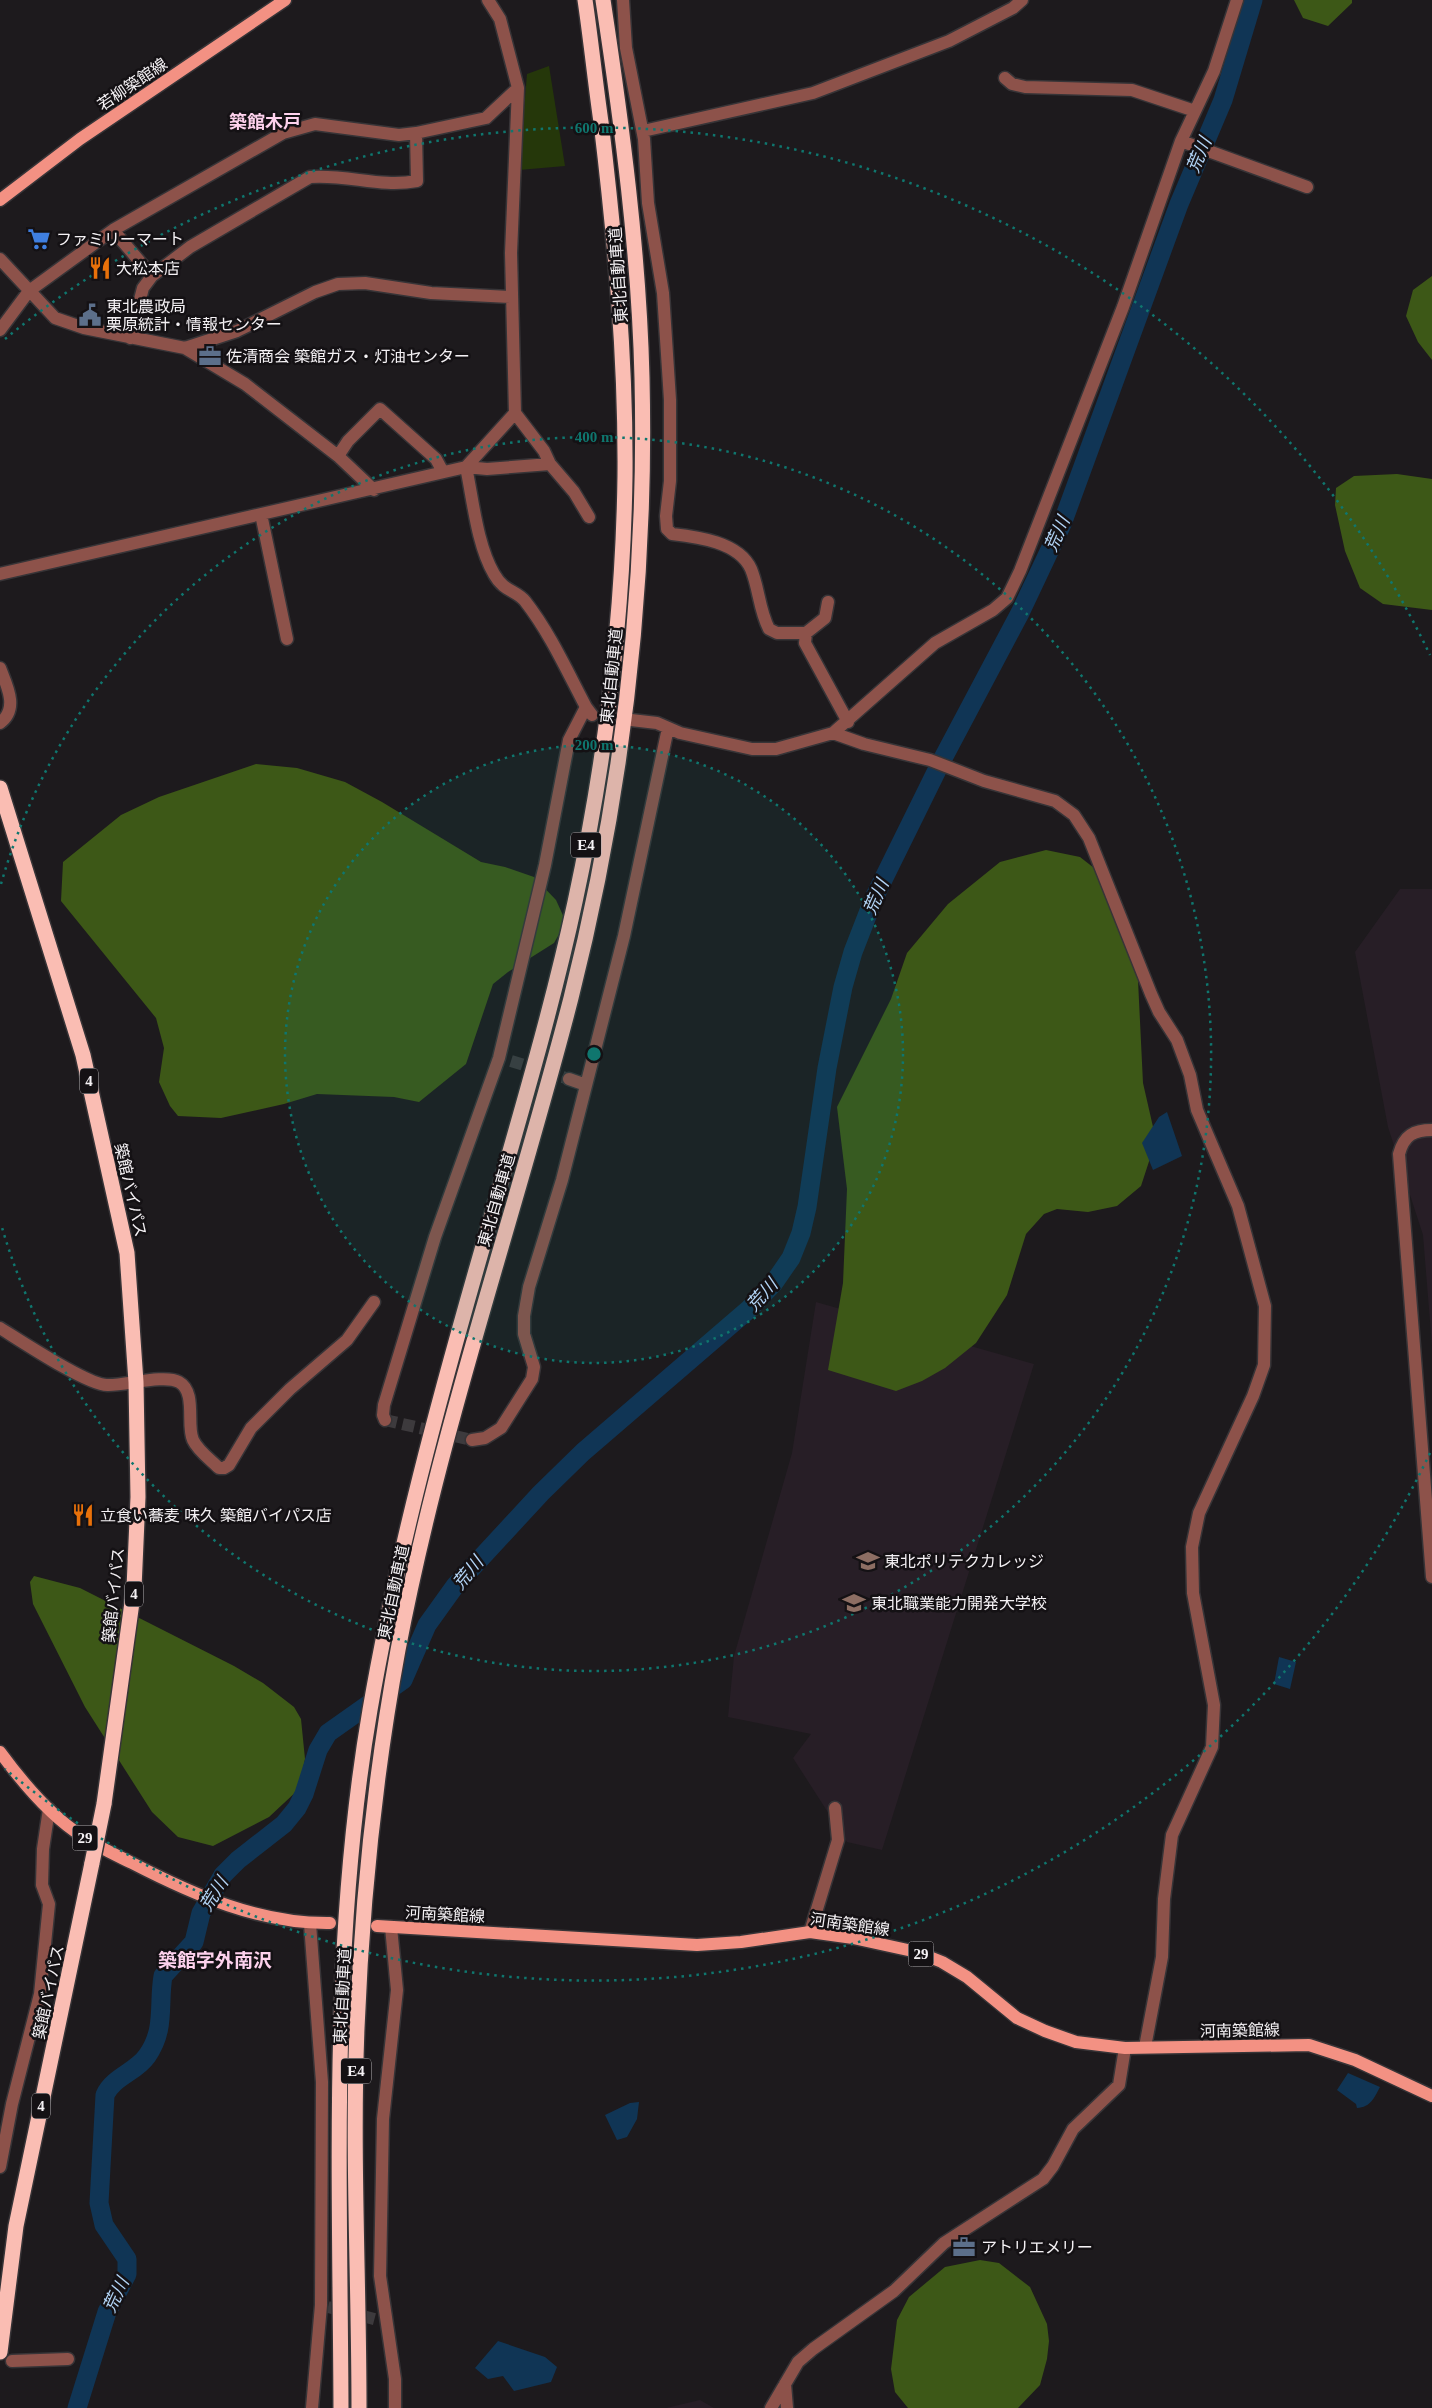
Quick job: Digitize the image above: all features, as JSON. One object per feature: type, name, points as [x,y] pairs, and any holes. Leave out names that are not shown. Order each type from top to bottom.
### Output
[{"type":"highway","name":"東北自動車道","points":[[341,2408],[338,2133],[339,2027],[348,1900],[364,1748],[378,1668],[412,1504],[444,1382],[554,994],[576,898],[595,797],[610,694],[620,588],[625,479],[623,379],[609,190],[585,0]]},
{"type":"highway","name":"東北自動車道","points":[[359,2408],[355,2131],[357,2027],[366,1901],[384,1736],[398,1653],[429,1507],[572,996],[613,800],[628,694],[638,581],[642,479],[642,377],[636,272],[629,197],[603,0]]},
{"type":"highway","name":"築館バイパス","points":[[0,788],[83,1055],[127,1252],[136,1382],[138,1497],[134,1588],[104,1804],[16,2226],[6,2356]]},
{"type":"main road","name":"若柳築館線","points":[[0,200],[80,139],[285,0]]},
{"type":"main road","name":"29","points":[[0,1752],[49,1809],[81,1836],[161,1878],[224,1904],[267,1917],[310,1924],[330,1924]]},
{"type":"main road","name":"河南築館線","points":[[378,1926],[697,1945],[741,1942],[810,1932],[854,1938],[942,1962],[967,1977],[1017,2018],[1076,2042],[1125,2048],[1309,2045],[1355,2060],[1432,2096]]},
{"type":"street","points":[[488,0],[500,18],[518,88],[511,253],[515,413],[544,451],[550,464],[574,492],[589,517]]},
{"type":"street","points":[[623,0],[626,48],[643,131],[648,203],[664,293],[668,356],[670,481],[666,516],[667,529],[672,534],[717,543],[744,558],[751,570],[763,618],[769,629],[777,632],[806,632],[825,618],[828,602]]},
{"type":"street","points":[[643,131],[813,93],[950,41],[1012,8],[1022,0]]},
{"type":"street","points":[[631,720],[657,723],[680,733],[752,749],[771,749],[836,734],[935,643],[993,610],[1007,598],[1020,571],[1123,307],[1195,111],[1214,71],[1237,0]]},
{"type":"street","points":[[1005,78],[1012,84],[1025,87],[1132,90],[1195,111]]},
{"type":"street","points":[[0,330],[29,291],[113,230],[283,134],[315,124],[399,136],[416,133],[486,118],[518,88]]},
{"type":"street","points":[[130,338],[143,288],[152,276],[190,247],[310,176],[326,176],[396,185],[417,181],[416,133]]},
{"type":"street","points":[[1185,142],[1307,187]]},
{"type":"street","points":[[113,230],[152,276]]},
{"type":"street","points":[[0,259],[55,318],[84,328],[185,348],[245,384],[338,456],[374,490]]},
{"type":"street","points":[[185,348],[237,331],[315,292],[338,284],[365,283],[431,293],[512,297]]},
{"type":"street","points":[[338,456],[348,441],[380,409],[436,458],[443,472]]},
{"type":"street","points":[[466,467],[515,413]]},
{"type":"street","points":[[0,574],[374,490],[466,467],[487,469],[550,464]]},
{"type":"street","points":[[385,1420],[383,1415],[384,1405],[435,1237],[505,1060],[569,740],[589,711],[539,621],[523,599],[503,587],[493,573],[484,550],[466,467]]},
{"type":"street","points":[[261,514],[287,639]]},
{"type":"street","points":[[806,632],[804,643],[848,722]]},
{"type":"street","points":[[0,668],[10,695],[10,711],[6,719],[0,723]]},
{"type":"street","points":[[472,1440],[485,1438],[501,1428],[532,1379],[534,1367],[524,1334],[524,1316],[529,1287],[562,1180],[624,936],[668,728]]},
{"type":"street","points":[[836,734],[930,760],[962,772],[1055,800],[1074,815],[1090,838],[1151,994],[1159,1012],[1177,1040],[1190,1075],[1197,1110],[1238,1206],[1265,1306],[1264,1365],[1253,1396],[1200,1513],[1192,1547],[1193,1593],[1214,1705],[1212,1747],[1172,1835],[1164,1899],[1162,1957],[1145,2047]]},
{"type":"street","points":[[570,1079],[586,1085]]},
{"type":"street","points":[[1432,1130],[1413,1132],[1402,1143],[1399,1154],[1432,1576]]},
{"type":"street","points":[[0,1328],[70,1370],[106,1386],[170,1380],[179,1382],[186,1390],[188,1398],[192,1439],[219,1468],[224,1468],[229,1464],[251,1428],[290,1389],[347,1340],[374,1302]]},
{"type":"street","points":[[810,1932],[838,1840],[835,1808]]},
{"type":"street","points":[[0,2167],[12,2104],[40,1994],[49,1904],[42,1885],[43,1849],[49,1809]]},
{"type":"street","points":[[310,1924],[322,2082],[325,2306],[312,2408]]},
{"type":"street","points":[[391,1928],[397,1990],[383,2119],[380,2276],[382,2320],[395,2379],[395,2408]]},
{"type":"street","points":[[771,2408],[798,2362],[813,2349],[894,2291],[944,2243],[1043,2178],[1053,2166],[1073,2128],[1119,2085],[1125,2048]]},
{"type":"street","points":[[6,2356],[68,2359]]},
{"type":"street","points":[[785,2384],[787,2408]]},
{"type":"shaded area","points":[[1400,889],[1432,889],[1432,1346],[1423,1235],[1388,1127],[1355,952]]},
{"type":"shaded area","name":"東北職業能力開発大学校","points":[[816,1302],[1034,1364],[882,1850],[847,1842],[793,1758],[811,1734],[728,1717],[734,1656],[792,1453]]},
{"type":"shaded area","points":[[700,2400],[714,2408],[666,2408]]},
{"type":"green space","points":[[1294,0],[1352,0],[1352,3],[1328,26],[1303,18]]},
{"type":"green space","points":[[549,66],[565,166],[519,170],[527,74]]},
{"type":"green space","points":[[1432,276],[1432,360],[1418,342],[1406,316],[1413,290]]},
{"type":"green space","points":[[1397,474],[1432,479],[1432,610],[1383,604],[1360,588],[1345,551],[1335,505],[1336,488],[1354,476]]},
{"type":"green space","points":[[256,764],[297,768],[345,782],[382,802],[481,862],[505,867],[534,877],[556,900],[566,922],[554,943],[508,972],[493,984],[466,1064],[419,1102],[394,1097],[317,1094],[284,1104],[221,1118],[178,1116],[170,1106],[159,1082],[164,1048],[156,1018],[61,901],[63,862],[121,815],[159,797]]},
{"type":"green space","points":[[1046,850],[1080,857],[1112,882],[1136,939],[1143,1083],[1156,1140],[1141,1186],[1117,1206],[1088,1212],[1057,1209],[1044,1214],[1026,1234],[1007,1295],[976,1343],[945,1368],[922,1381],[896,1391],[828,1370],[843,1283],[847,1189],[837,1107],[891,999],[907,953],[948,904],[1000,862]]},
{"type":"green space","points":[[34,1576],[80,1588],[234,1666],[263,1683],[294,1707],[301,1719],[305,1759],[299,1789],[269,1817],[213,1846],[178,1837],[152,1812],[85,1707],[33,1604],[30,1582]]},
{"type":"green space","points":[[980,2260],[999,2263],[1030,2287],[1047,2324],[1049,2341],[1047,2359],[1040,2385],[1018,2408],[908,2408],[895,2392],[891,2369],[897,2320],[909,2297],[945,2267]]},
{"type":"water","points":[[1167,1112],[1182,1156],[1153,1170],[1142,1143],[1159,1117]]},
{"type":"water","points":[[1279,1657],[1296,1662],[1290,1689],[1274,1684]]},
{"type":"water","points":[[1348,2073],[1380,2087],[1372,2101],[1366,2106],[1357,2108],[1356,2104],[1337,2090]]},
{"type":"water","points":[[639,2102],[637,2119],[627,2137],[617,2140],[605,2115],[630,2103]]},
{"type":"water","points":[[498,2341],[545,2357],[557,2367],[551,2382],[514,2391],[503,2376],[488,2379],[475,2368]]},
{"type":"waterway","name":"荒川","points":[[77,2408],[107,2312],[127,2274],[127,2259],[104,2225],[99,2203],[105,2095],[113,2084],[142,2062],[153,2046],[159,2026],[163,1976],[194,1942],[201,1913],[223,1875],[238,1860],[284,1824],[297,1808],[304,1794],[318,1750],[328,1733],[403,1680],[427,1625],[455,1586],[541,1493],[583,1452],[748,1310],[773,1284],[791,1258],[801,1233],[807,1207],[827,1068],[843,987],[853,952],[874,898],[941,762],[1020,613],[1062,524],[1179,204],[1223,100],[1253,0]]},
{"type":"tunnel","points":[[511,1061],[569,1079]]},
{"type":"tunnel","points":[[385,1420],[472,1440]]},
{"type":"tunnel","points":[[328,2307],[378,2320]]},
{"type":"place","name":"ファミリーマート","points":[[39,239]]},
{"type":"place","name":"大松本店","points":[[100,268]]},
{"type":"place","name":"東北農政局 栗原統計・情報センター","points":[[90,315]]},
{"type":"place","name":"佐清商会 築館ガス・灯油センター","points":[[210,356]]},
{"type":"place","name":"立食い蕎麦 味久 築館バイパス店","points":[[83,1515]]},
{"type":"place","name":"東北ポリテクカレッジ","points":[[868,1561]]},
{"type":"place","name":"東北職業能力開発大学校","points":[[854,1603]]},
{"type":"place","name":"アトリエメリー","points":[[964,2247]]},
{"type":"district","name":"築館木戸","points":[[265,122]]},
{"type":"district","name":"築館字外南沢","points":[[215,1960]]}]
